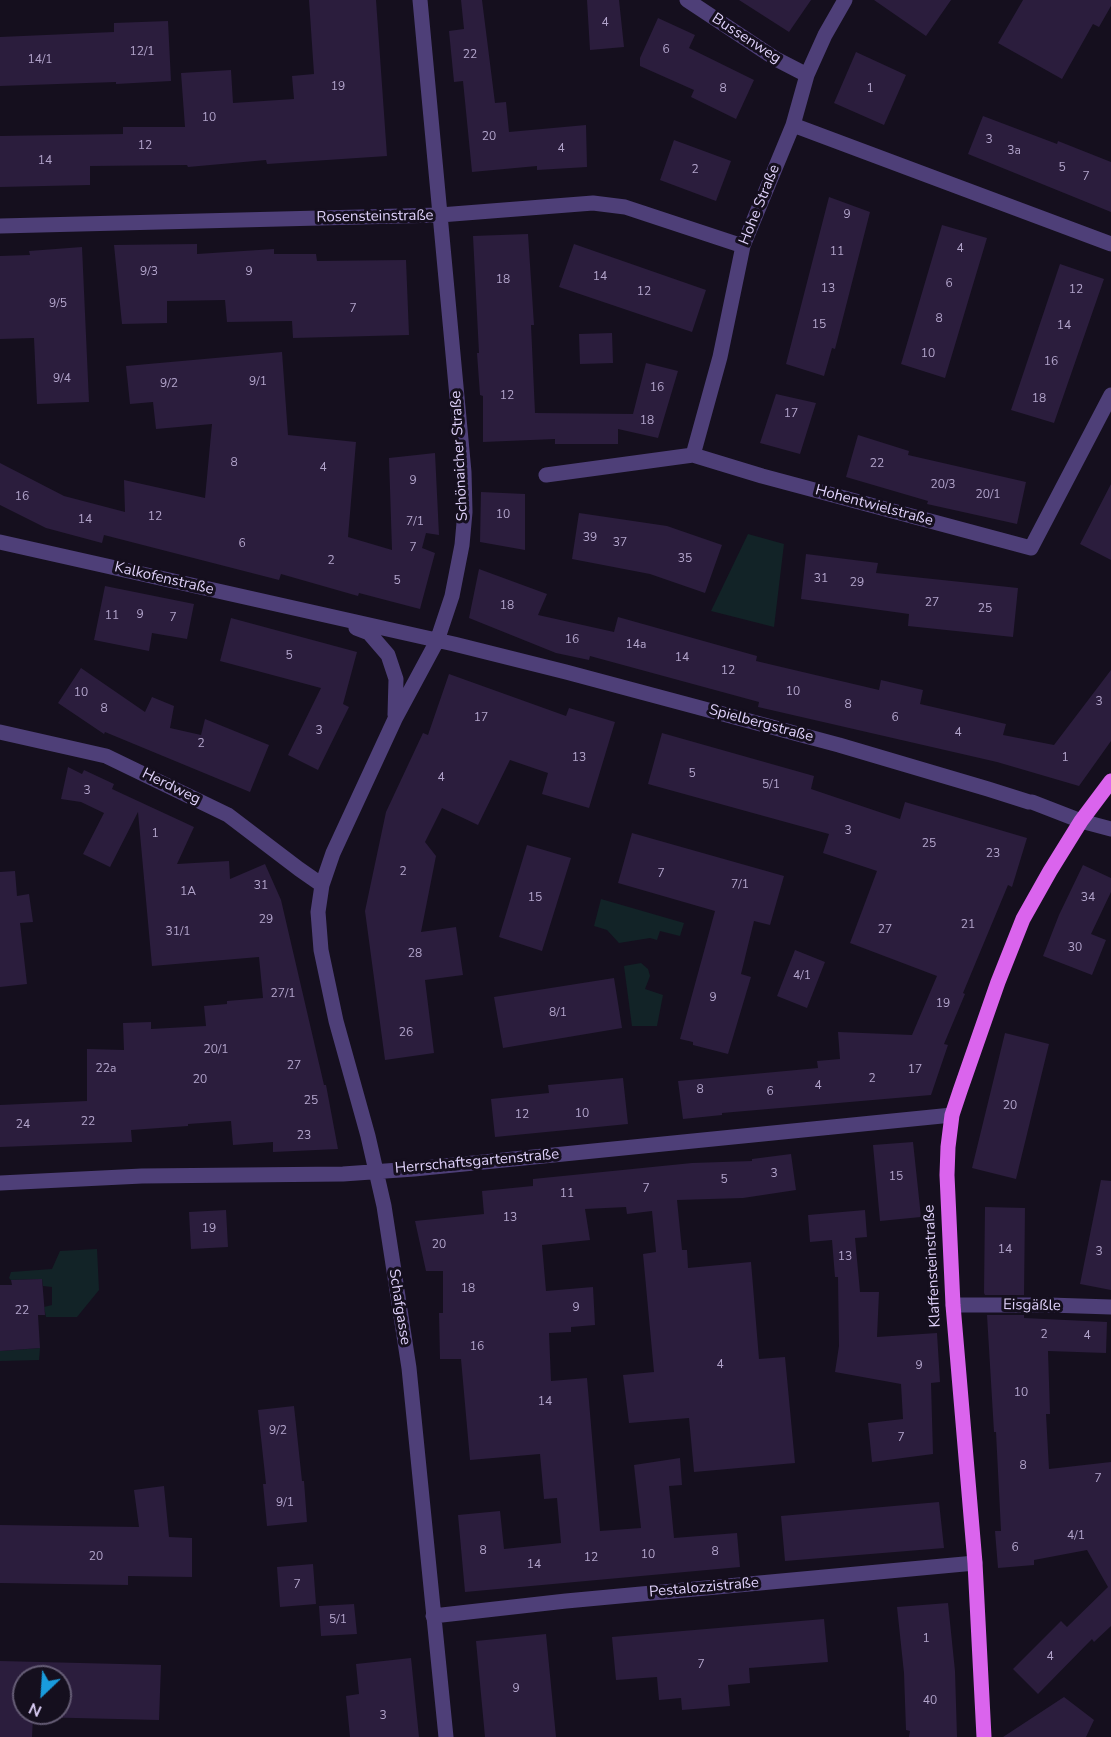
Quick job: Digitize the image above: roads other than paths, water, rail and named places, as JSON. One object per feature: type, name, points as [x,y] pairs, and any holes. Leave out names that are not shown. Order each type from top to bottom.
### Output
[{"type":"main road","name":"Klaffensteinstraße","points":[[984,1737],[975,1563],[953,1305],[947,1175],[952,1116],[981,1028],[1023,919],[1081,821],[1111,781]]},
{"type":"street","name":"Schönaicher Straße","points":[[322,885],[333,853],[395,719],[437,641],[452,596],[462,545],[465,512],[464,472],[420,0]]},
{"type":"street","name":"Bussenweg","points":[[687,0],[776,59],[807,75]]},
{"type":"street","name":"Hohe Straße","points":[[693,455],[720,357],[743,246],[793,125],[807,75],[825,35],[845,0]]},
{"type":"street","points":[[793,125],[1111,244]]},
{"type":"street","name":"Rosensteinstraße","points":[[0,226],[440,215],[593,203],[626,207],[743,246]]},
{"type":"street","name":"Hohentwielstraße","points":[[546,476],[693,455],[762,476],[1031,548],[1111,395]]},
{"type":"street","name":"Kalkofenstraße","points":[[0,542],[437,641]]},
{"type":"street","name":"Kalkofenstraße","points":[[328,616],[369,633],[388,655],[396,679],[395,719]]},
{"type":"street","name":"Spielbergstraße","points":[[437,641],[566,672],[840,745],[1032,802],[1081,821],[1111,829]]},
{"type":"street","name":"Herdweg","points":[[0,732],[106,756],[228,815],[322,885]]},
{"type":"street","name":"Schafgasse","points":[[322,885],[318,912],[321,950],[336,1021],[384,1206],[409,1368],[446,1737]]},
{"type":"street","name":"Herrschaftsgartenstraße","points":[[0,1183],[142,1176],[343,1174],[952,1116]]},
{"type":"street","name":"Eisgäßle","points":[[953,1305],[1111,1307]]},
{"type":"street","name":"Pestalozzistraße","points":[[433,1616],[566,1601],[975,1563]]}]
